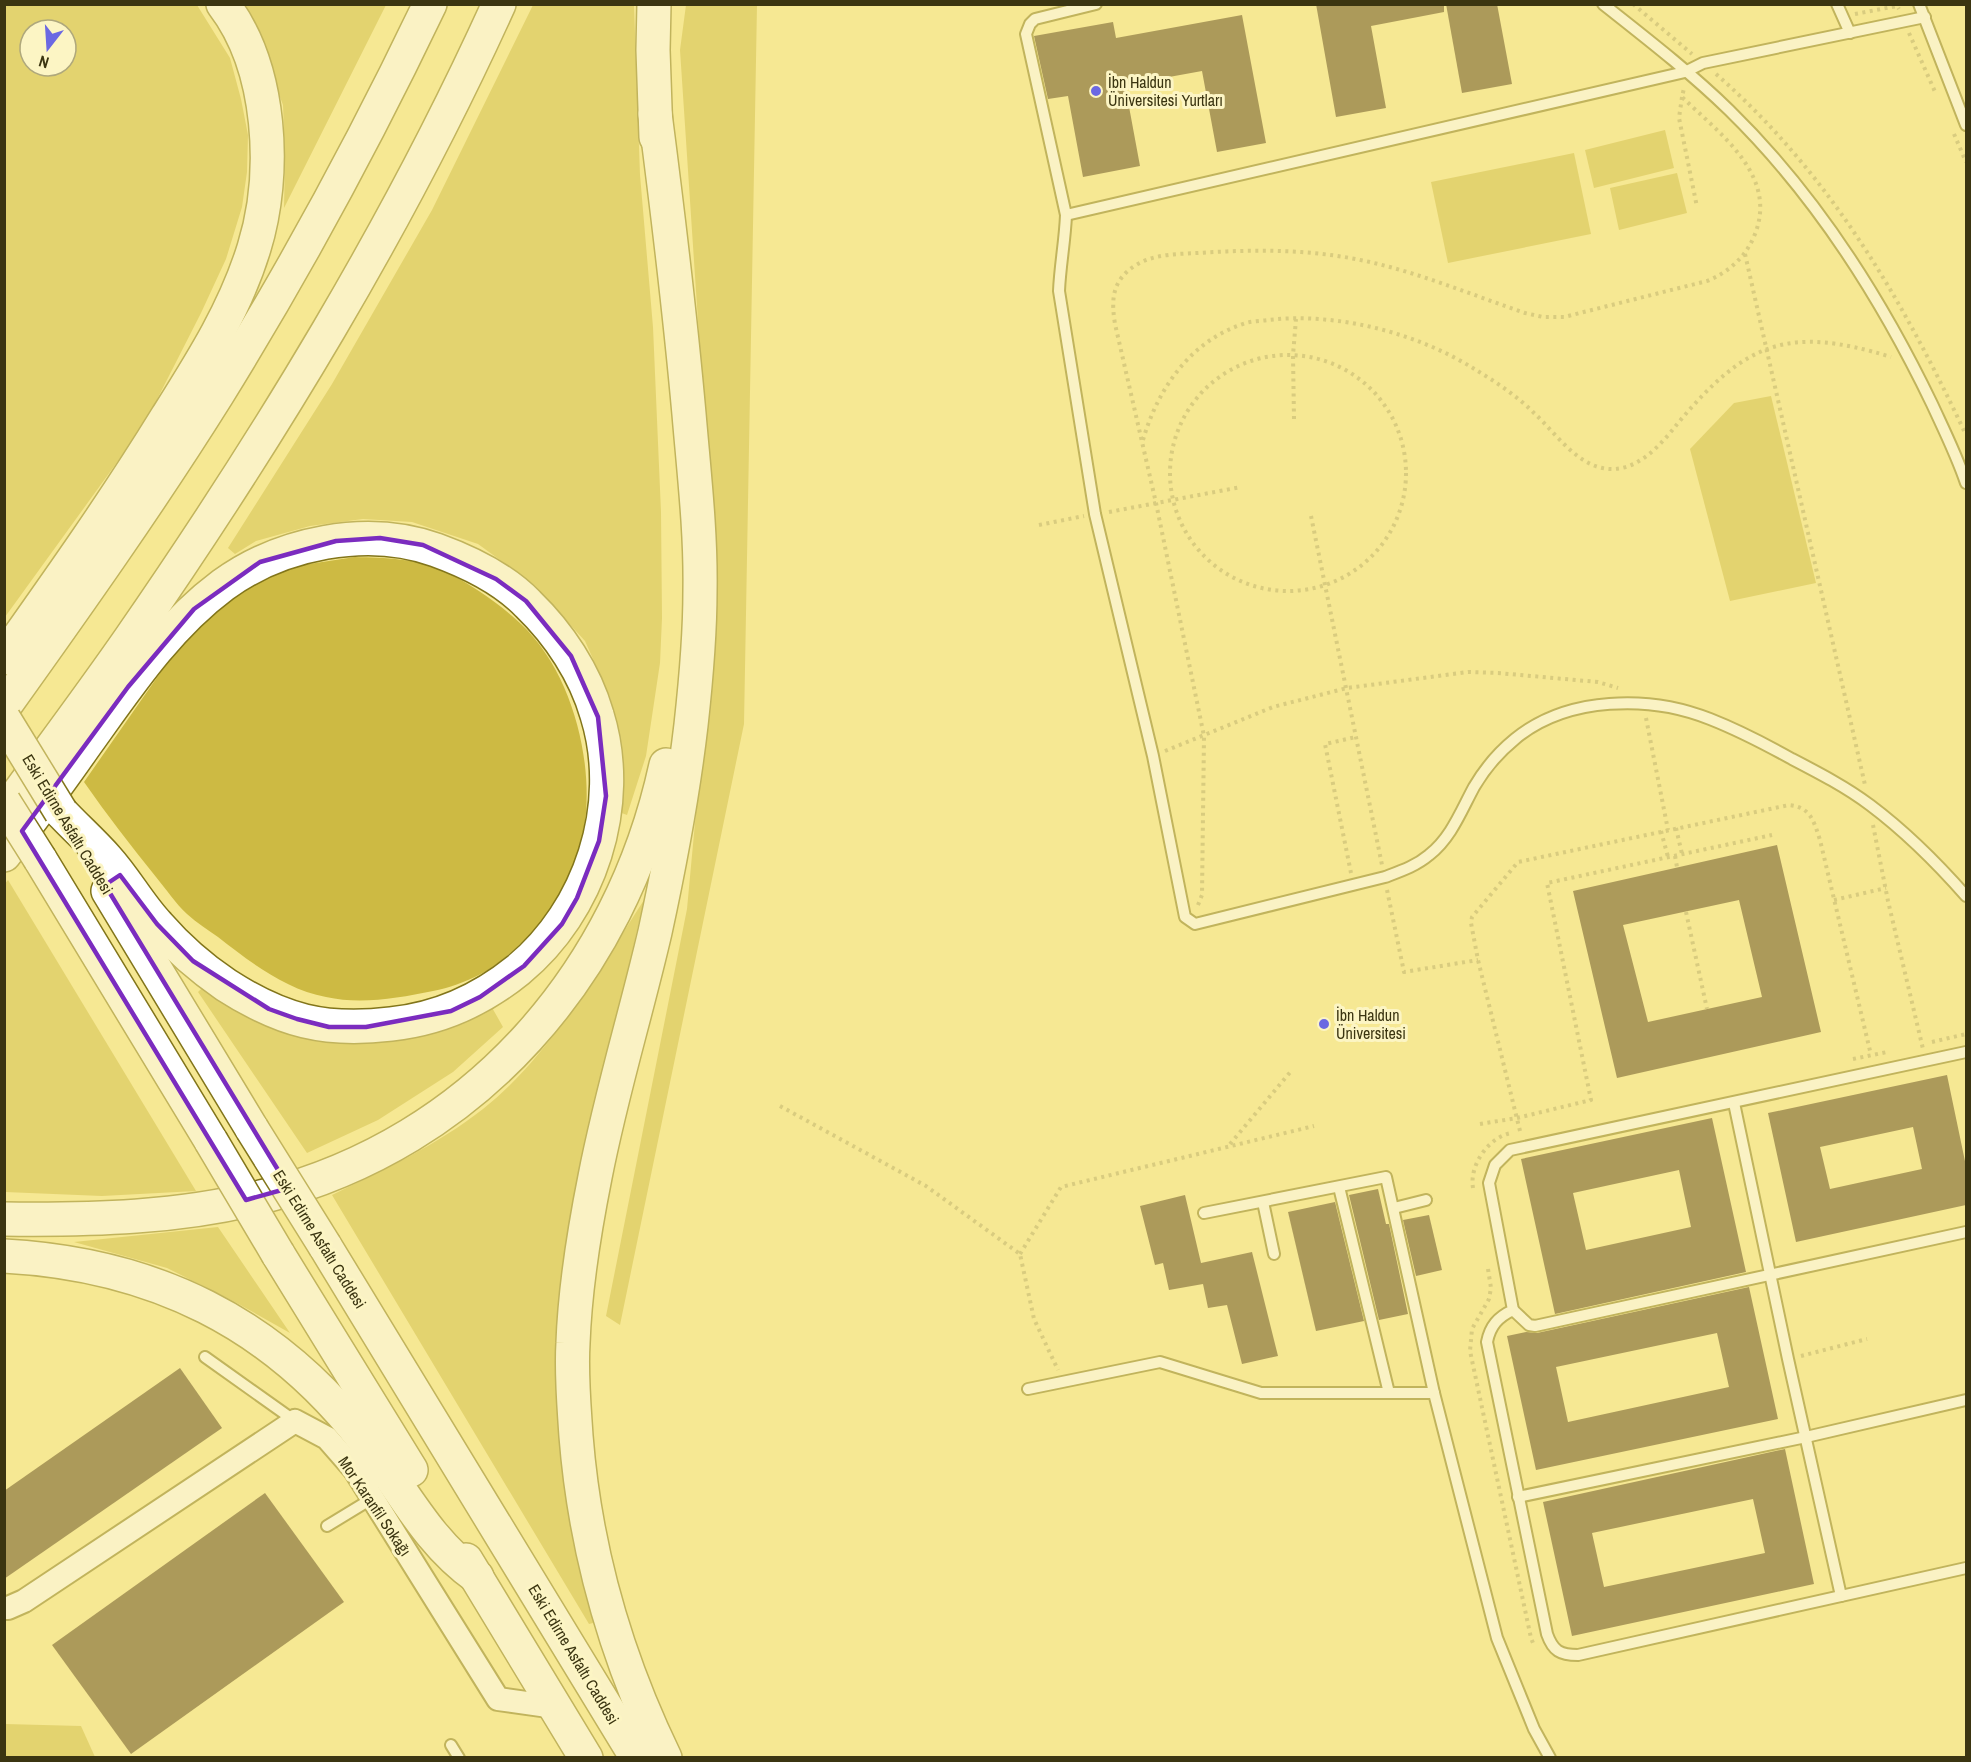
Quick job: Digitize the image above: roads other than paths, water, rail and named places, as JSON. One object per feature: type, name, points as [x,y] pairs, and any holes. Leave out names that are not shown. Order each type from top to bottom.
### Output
[{"type":"highway","points":[[4,658],[103,517],[207,354],[237,295],[255,248],[268,172],[265,122],[247,46],[223,4]]},
{"type":"highway","points":[[4,707],[114,551],[217,395],[328,205],[430,4]]},
{"type":"highway","points":[[4,813],[130,639],[310,361],[422,162],[499,4]]},
{"type":"highway","points":[[4,1219],[108,1218],[155,1215],[210,1207],[266,1196],[316,1180],[361,1161],[441,1114],[478,1087],[510,1058],[574,982],[606,930],[642,853],[654,816],[669,754],[681,677],[683,621],[655,114],[654,4]]},
{"type":"highway","points":[[655,114],[677,289],[699,528],[699,627],[691,726],[675,834],[654,933],[595,1175],[576,1292],[572,1346],[573,1398],[580,1486],[588,1534],[609,1618],[628,1675],[665,1758]]},
{"type":"highway","points":[[23,863],[128,687],[162,644],[194,609],[225,584],[260,562],[336,541],[380,538],[423,545],[463,560],[496,579],[526,601],[571,656],[598,717],[606,766],[603,817],[590,871],[562,924],[542,949],[501,984],[480,998],[451,1011],[408,1023],[366,1027],[329,1027],[297,1019],[269,1009],[228,986],[194,961],[157,924],[107,859],[61,812]]},
{"type":"highway","name":"Eski Edirne Asfaltı Caddesi","points":[[4,719],[637,1758]]},
{"type":"highway","points":[[4,802],[23,863]]},
{"type":"highway","points":[[4,843],[23,863],[70,937],[127,1002],[586,1758]]},
{"type":"highway","points":[[4,1256],[41,1258],[117,1272],[172,1291],[217,1312],[253,1334],[304,1372],[334,1402],[366,1442],[422,1524],[440,1546],[462,1567],[477,1577]]},
{"type":"street","name":"Mor Karanfil Sokağı","points":[[295,1421],[327,1438],[356,1470],[498,1699],[555,1707]]},
{"type":"street","points":[[4,1608],[24,1601],[295,1421]]},
{"type":"lane","points":[[1096,4],[1035,19],[1026,34],[1066,215],[1059,291],[1095,514],[1153,756],[1185,917],[1195,924],[1385,877],[1413,867],[1431,854],[1452,831],[1476,785],[1491,764],[1515,739],[1565,711],[1599,704],[1643,705],[1708,718],[1762,743],[1824,776],[1869,804],[1908,835],[1966,896]]},
{"type":"lane","points":[[1603,4],[1728,110],[1798,184],[1859,270],[1912,363],[1958,460],[1966,483]]},
{"type":"lane","points":[[1837,4],[1850,33]]},
{"type":"lane","points":[[1919,4],[1966,125]]},
{"type":"lane","points":[[1066,215],[1685,72],[1703,63],[1925,17]]},
{"type":"lane","points":[[1966,1052],[1510,1150],[1495,1165],[1489,1183],[1513,1310],[1529,1325],[1535,1326],[1966,1232]]},
{"type":"lane","points":[[1734,1103],[1841,1596]]},
{"type":"lane","points":[[1204,1214],[1386,1177],[1434,1393],[1497,1638],[1534,1729],[1550,1758]]},
{"type":"lane","points":[[1339,1187],[1389,1393]]},
{"type":"lane","points":[[1394,1208],[1426,1200]]},
{"type":"lane","points":[[1263,1202],[1274,1254]]},
{"type":"lane","points":[[1513,1310],[1497,1320],[1491,1328],[1488,1334],[1487,1349],[1547,1634],[1554,1650],[1561,1654],[1578,1655],[1966,1568]]},
{"type":"lane","points":[[205,1357],[295,1421]]},
{"type":"lane","points":[[1028,1389],[1162,1362],[1261,1393],[1434,1393]]},
{"type":"lane","points":[[1518,1497],[1806,1437],[1966,1400]]},
{"type":"lane","points":[[327,1526],[373,1498]]},
{"type":"lane","points":[[451,1745],[459,1758]]},
{"type":"place","name":"İbn Haldun Üniversitesi Yurtları","points":[[1096,91]]},
{"type":"place","name":"İbn Haldun Üniversitesi","points":[[1324,1024]]}]
